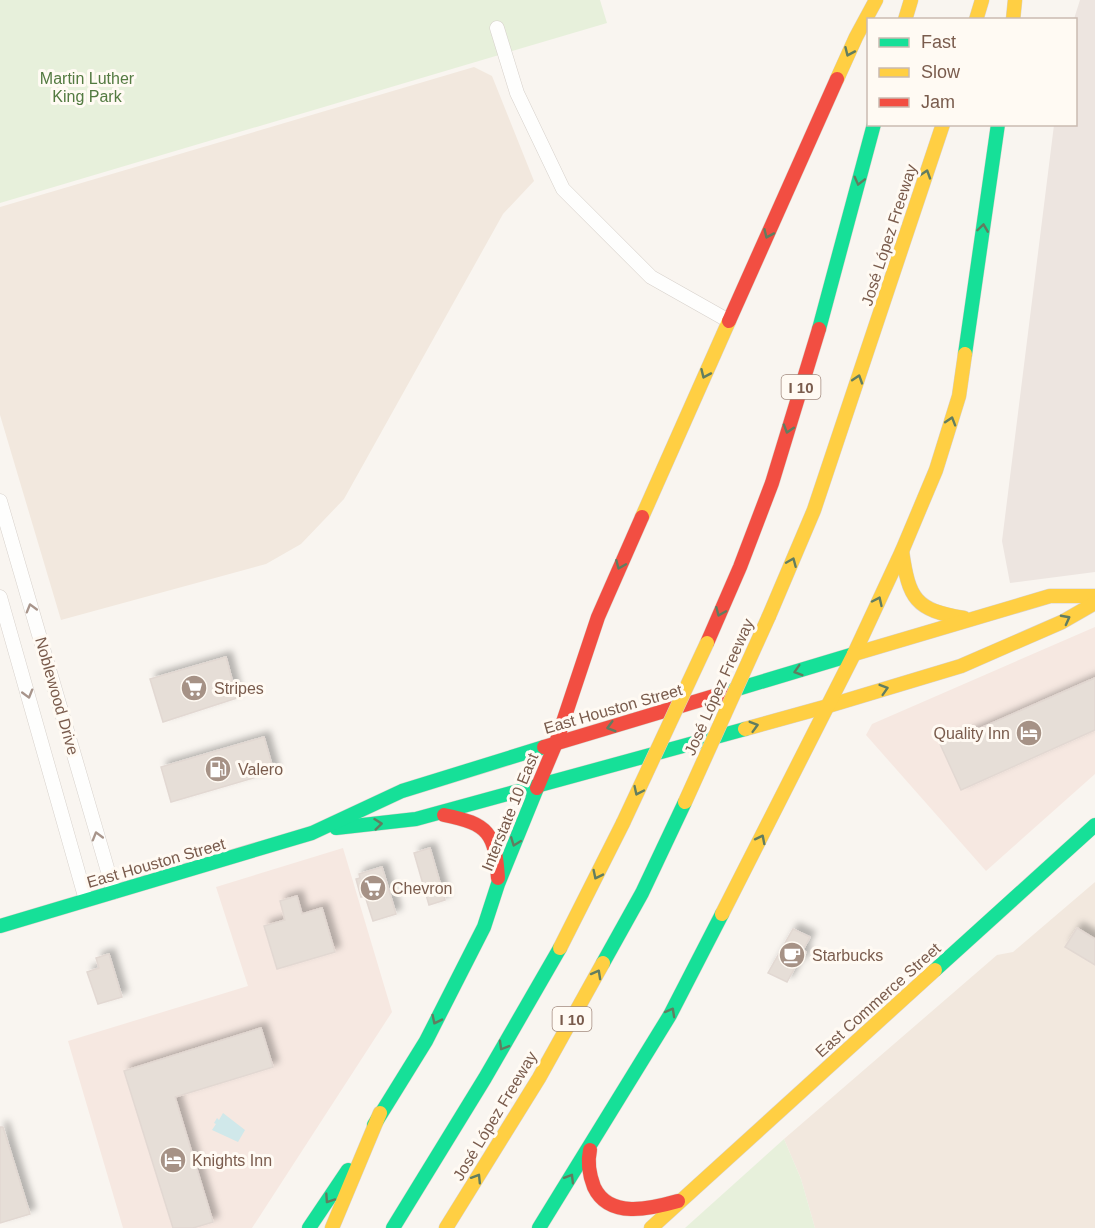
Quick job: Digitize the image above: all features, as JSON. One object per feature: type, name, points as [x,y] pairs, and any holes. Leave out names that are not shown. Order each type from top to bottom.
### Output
[{"type":"main road","name":"Interstate 10 East","points":[[309,1228],[350,1167],[380,1113],[426,1041],[484,927],[498,884],[556,743],[598,617],[856,37],[876,0]]},
{"type":"main road","points":[[906,18],[910,0]]},
{"type":"main road","points":[[977,18],[982,0]]},
{"type":"main road","points":[[1012,18],[1015,0]]},
{"type":"main road","name":"José López Freeway","points":[[393,1228],[485,1078],[564,940],[623,823],[740,567],[772,483],[829,298],[873,126]]},
{"type":"main road","name":"José López Freeway","points":[[446,1228],[539,1078],[642,893],[769,616],[814,510],[942,126]]},
{"type":"main road","points":[[539,1228],[670,1015],[854,654],[902,551],[936,470],[959,396],[998,126]]},
{"type":"main road","points":[[902,551],[908,588],[916,600],[929,610],[942,615],[967,619]]},
{"type":"main road","name":"East Houston Street","points":[[0,926],[320,830],[402,791],[967,619],[1050,596],[1095,596]]},
{"type":"main road","name":"East Houston Street","points":[[320,830],[416,819],[437,814],[828,706],[961,666],[1062,622],[1095,603]]},
{"type":"main road","points":[[437,814],[469,819],[483,827],[490,835],[497,856],[498,884]]},
{"type":"main road","name":"East Commerce Street","points":[[651,1228],[1095,825]]},
{"type":"main road","points":[[332,1228],[380,1113]]},
{"type":"main road","points":[[593,1140],[586,1163],[594,1191],[604,1202],[633,1210],[650,1209],[683,1200]]},
{"type":"street","points":[[497,28],[517,93],[563,189],[651,278],[729,321]]},
{"type":"street","name":"Noblewood Drive","points":[[0,504],[114,892]]},
{"type":"street","name":"Noblewood Drive","points":[[0,597],[86,900]]},
{"type":"shaded area","points":[[1080,0],[1095,0],[1095,572],[1010,583],[1002,541],[1054,126],[1077,126],[1077,18],[1074,18]]},
{"type":"shaded area","points":[[474,67],[492,76],[534,181],[503,214],[344,499],[301,544],[266,564],[61,620],[0,415],[0,207]]},
{"type":"shaded area","points":[[1095,627],[1095,774],[986,871],[866,735],[872,724]]},
{"type":"shaded area","points":[[343,848],[392,1012],[252,1228],[123,1228],[68,1041],[248,986],[216,887]]},
{"type":"shaded area","points":[[1095,882],[1095,1228],[815,1228],[801,1179],[784,1139],[997,955],[1013,952]]},
{"type":"green space","name":"Martin Luther King Park","points":[[0,0],[600,0],[607,23],[0,203]]},
{"type":"green space","points":[[784,1139],[801,1179],[815,1228],[685,1228]]},
{"type":"water","points":[[223,1113],[245,1130],[238,1142],[212,1130],[217,1118],[219,1120]]},
{"type":"building","name":"Stripes","points":[[226,657],[237,698],[163,722],[150,679]]},
{"type":"building","name":"Quality Inn","points":[[1095,678],[1095,730],[961,790],[940,744]]},
{"type":"building","name":"Valero","points":[[264,737],[274,772],[171,802],[161,767]]},
{"type":"building","name":"Chevron","points":[[430,848],[445,900],[429,905],[414,853]]},
{"type":"building","name":"Chevron","points":[[382,867],[396,914],[373,921],[365,896],[361,897],[356,879],[360,878],[359,874]]},
{"type":"building","points":[[297,896],[302,914],[322,908],[335,952],[277,969],[264,926],[285,920],[280,901]]},
{"type":"building","points":[[1077,928],[1095,939],[1095,965],[1065,947]]},
{"type":"building","name":"Starbucks","points":[[793,929],[810,937],[803,950],[806,952],[801,963],[798,962],[787,982],[768,973]]},
{"type":"building","points":[[109,954],[122,997],[98,1004],[87,972],[99,968],[96,958]]},
{"type":"building","name":"Knights Inn","points":[[261,1028],[273,1067],[175,1097],[213,1222],[193,1228],[173,1228],[124,1071]]},
{"type":"building","points":[[0,1127],[3,1127],[30,1214],[0,1223]]},
{"type":"traffic: fast","points":[[819,329],[873,126]]},
{"type":"traffic: fast","points":[[965,354],[998,126]]},
{"type":"traffic: fast","points":[[724,693],[854,654]]},
{"type":"traffic: fast","points":[[336,828],[416,819],[745,729]]},
{"type":"traffic: fast","points":[[0,926],[312,833],[402,791],[544,747]]},
{"type":"traffic: fast","points":[[374,1125],[426,1041],[484,927],[498,884],[537,788]]},
{"type":"traffic: fast","points":[[603,963],[642,893],[685,802]]},
{"type":"traffic: fast","points":[[935,970],[1095,825]]},
{"type":"traffic: fast","points":[[539,1228],[670,1015],[722,914]]},
{"type":"traffic: fast","points":[[393,1228],[485,1078],[560,948]]},
{"type":"traffic: fast","points":[[309,1228],[348,1170]]},
{"type":"traffic: slow","points":[[837,79],[876,0]]},
{"type":"traffic: slow","points":[[906,18],[911,0]]},
{"type":"traffic: slow","points":[[977,18],[982,0]]},
{"type":"traffic: slow","points":[[1013,18],[1015,0]]},
{"type":"traffic: slow","points":[[769,616],[814,510],[942,126]]},
{"type":"traffic: slow","points":[[642,517],[729,321]]},
{"type":"traffic: slow","points":[[854,654],[902,551],[936,470],[959,396],[965,354]]},
{"type":"traffic: slow","points":[[902,551],[908,581],[917,600],[935,611],[964,618]]},
{"type":"traffic: slow","points":[[854,654],[1050,596],[1095,596]]},
{"type":"traffic: slow","points":[[828,706],[961,666],[1062,622],[1095,603]]},
{"type":"traffic: slow","points":[[685,802],[769,616]]},
{"type":"traffic: slow","points":[[623,823],[707,643]]},
{"type":"traffic: slow","points":[[722,914],[854,654]]},
{"type":"traffic: slow","points":[[745,729],[828,706]]},
{"type":"traffic: slow","points":[[560,948],[623,823]]},
{"type":"traffic: slow","points":[[446,1228],[539,1078],[603,963]]},
{"type":"traffic: slow","points":[[651,1228],[935,970]]},
{"type":"traffic: slow","points":[[332,1228],[380,1113]]},
{"type":"traffic: jam","points":[[729,321],[837,79]]},
{"type":"traffic: jam","points":[[707,643],[740,567],[772,483],[819,329]]},
{"type":"traffic: jam","points":[[537,788],[556,743],[598,617],[642,517]]},
{"type":"traffic: jam","points":[[544,747],[724,693]]},
{"type":"traffic: jam","points":[[444,815],[471,822],[487,833],[495,850],[498,878]]},
{"type":"traffic: jam","points":[[590,1150],[589,1168],[594,1187],[610,1204],[620,1208],[643,1209],[678,1201]]},
{"type":"place","name":"Stripes","points":[[194,688]]},
{"type":"place","name":"Quality Inn","points":[[1029,733]]},
{"type":"place","name":"Valero","points":[[218,769]]},
{"type":"place","name":"Chevron","points":[[373,888]]},
{"type":"place","name":"Starbucks","points":[[792,955]]},
{"type":"place","name":"Knights Inn","points":[[173,1160]]}]
